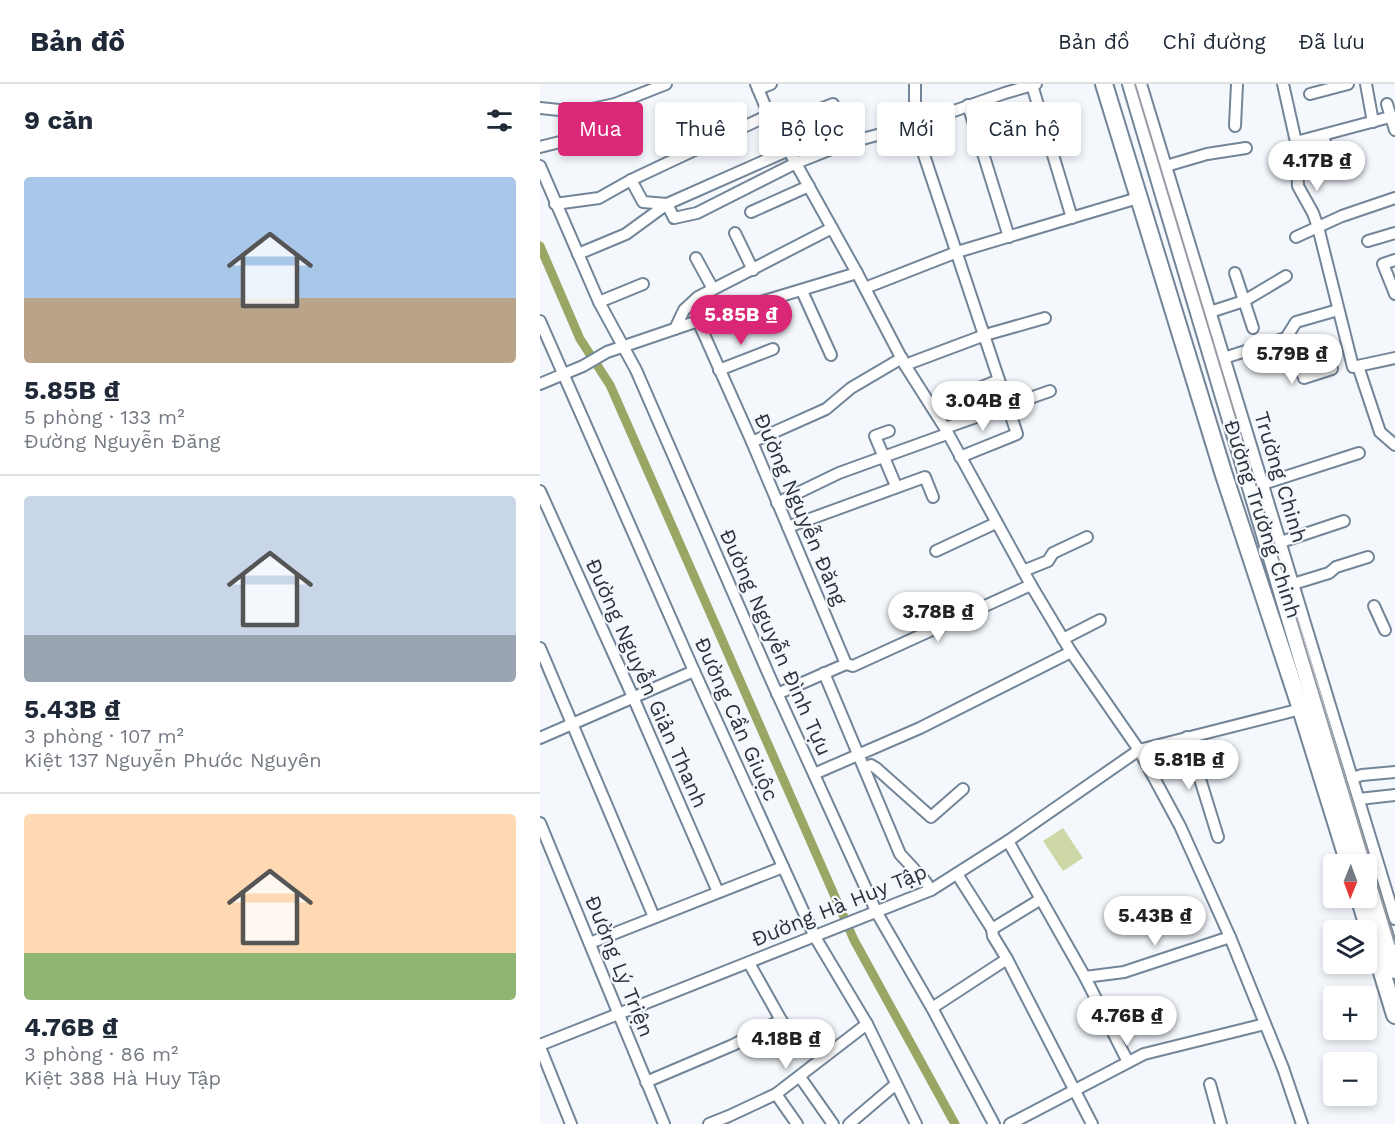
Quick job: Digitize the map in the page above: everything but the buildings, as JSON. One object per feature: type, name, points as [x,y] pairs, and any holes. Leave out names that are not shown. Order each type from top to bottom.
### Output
[{"type":"highway","name":"Đường Trường Chinh","points":[[1104,84],[1214,444],[1346,854]]},
{"type":"highway","name":"Đường Trường Chinh","points":[[1140,84],[1237,436],[1360,854]]},
{"type":"highway","points":[[1214,444],[1237,436]]},
{"type":"highway","points":[[1362,908],[1395,1015]]},
{"type":"highway","points":[[1376,908],[1395,970]]},
{"type":"street","points":[[620,102],[666,84]]},
{"type":"street","points":[[763,102],[757,87],[771,84]]},
{"type":"street","points":[[915,84],[915,102]]},
{"type":"street","points":[[977,102],[1034,84],[1072,218]]},
{"type":"street","name":"Trường Chinh","points":[[1140,84],[1353,778]]},
{"type":"street","points":[[1235,126],[1238,84]]},
{"type":"street","points":[[1283,84],[1296,142],[1298,186],[1318,227],[1353,367],[1395,358]]},
{"type":"street","points":[[1310,94],[1332,86],[1348,84]]},
{"type":"street","points":[[1366,84],[1373,122]]},
{"type":"street","points":[[1387,104],[1395,130]]},
{"type":"street","points":[[540,108],[558,110]]},
{"type":"street","points":[[1296,142],[1390,117]]},
{"type":"street","points":[[555,204],[599,198],[759,120]]},
{"type":"street","points":[[667,204],[674,218],[697,213],[796,163],[844,144],[877,135]]},
{"type":"street","points":[[1323,135],[1334,170]]},
{"type":"street","points":[[540,147],[558,143]]},
{"type":"street","points":[[1166,166],[1208,154],[1246,148]]},
{"type":"street","points":[[578,254],[626,234],[667,204],[775,156]]},
{"type":"street","points":[[792,156],[904,362],[946,431],[1031,585],[1071,652],[1139,750],[1180,825],[1230,938],[1283,1068],[1302,1124]]},
{"type":"street","points":[[927,156],[1017,434],[960,457]]},
{"type":"street","points":[[984,156],[1010,237]]},
{"type":"street","name":"Đường Nguyễn Đình Tựu","points":[[540,166],[598,302],[624,346],[777,694],[877,913],[932,1008],[994,1124]]},
{"type":"street","points":[[632,180],[643,202],[667,204]]},
{"type":"street","points":[[751,212],[809,186]]},
{"type":"street","points":[[865,288],[957,252],[1138,198]]},
{"type":"street","points":[[1296,237],[1342,216],[1395,198]]},
{"type":"street","points":[[675,329],[678,319],[690,303],[832,228]]},
{"type":"street","points":[[735,233],[753,270]]},
{"type":"street","points":[[1368,241],[1395,233]]},
{"type":"street","points":[[696,258],[713,289]]},
{"type":"street","points":[[1395,260],[1383,264],[1395,294]]},
{"type":"street","points":[[540,384],[624,346],[857,273]]},
{"type":"street","points":[[1235,273],[1253,328]]},
{"type":"street","points":[[1210,312],[1243,302],[1286,276]]},
{"type":"street","points":[[598,302],[643,284]]},
{"type":"street","points":[[802,291],[831,355]]},
{"type":"street","points":[[1224,358],[1286,338],[1296,322],[1336,306]]},
{"type":"street","points":[[752,442],[826,409],[851,388],[904,362],[1045,318]]},
{"type":"street","name":"Đường Cần Giuộc","points":[[540,321],[694,671],[815,938],[867,1024],[916,1124]]},
{"type":"street","name":"Đường Nguyễn Đăng","points":[[698,321],[846,664]]},
{"type":"street","points":[[1286,338],[1292,358],[1298,361],[1304,378],[1332,369]]},
{"type":"street","points":[[719,370],[773,349]]},
{"type":"street","points":[[1358,366],[1380,432],[1395,444]]},
{"type":"street","points":[[932,407],[999,380]]},
{"type":"street","points":[[777,503],[833,476],[1008,405],[1050,391]]},
{"type":"street","points":[[890,431],[875,436],[896,486]]},
{"type":"street","points":[[1263,484],[1359,453]]},
{"type":"street","points":[[788,527],[926,477],[933,497]]},
{"type":"street","name":"Đường Nguyễn Giản Thanh","points":[[540,490],[718,892]]},
{"type":"street","points":[[1281,542],[1344,521]]},
{"type":"street","points":[[936,551],[996,523]]},
{"type":"street","points":[[1023,571],[1048,561],[1053,553],[1087,537]]},
{"type":"street","points":[[1293,584],[1329,573],[1336,567],[1368,557]]},
{"type":"street","points":[[777,694],[846,664],[853,666],[1031,585]]},
{"type":"street","points":[[1374,606],[1385,630]]},
{"type":"street","points":[[1063,639],[1100,620]]},
{"type":"street","points":[[540,648],[654,917]]},
{"type":"street","points":[[814,774],[920,728],[1071,652]]},
{"type":"street","points":[[540,738],[694,671]]},
{"type":"street","points":[[824,673],[900,855],[925,881],[931,891]]},
{"type":"street","name":"Đường Hà Huy Tập","points":[[540,1046],[931,891],[1008,841],[1139,750],[1301,709]]},
{"type":"street","points":[[1187,737],[1218,837]]},
{"type":"street","points":[[864,768],[871,765],[876,768],[931,817],[963,789]]},
{"type":"street","points":[[1395,772],[1353,778],[1392,898],[1395,919]]},
{"type":"street","points":[[1359,799],[1395,795]]},
{"type":"street","name":"Đường Lý Triện","points":[[540,823],[664,1124]]},
{"type":"street","points":[[1008,841],[1085,977],[1128,1062]]},
{"type":"street","points":[[590,944],[783,867]]},
{"type":"street","points":[[957,874],[992,929],[993,936],[1092,1124]]},
{"type":"street","points":[[992,929],[1041,899]]},
{"type":"street","points":[[1085,977],[1124,972],[1230,938]]},
{"type":"street","points":[[932,1008],[1007,959]]},
{"type":"street","points":[[749,963],[794,1039]]},
{"type":"street","points":[[646,1082],[733,1045],[781,1020]]},
{"type":"street","points":[[709,1124],[731,1120],[776,1094],[867,1024]]},
{"type":"street","points":[[1010,1124],[1144,1054],[1265,1024]]},
{"type":"street","points":[[540,1046],[571,1124]]},
{"type":"street","points":[[800,1077],[833,1124]]},
{"type":"street","points":[[849,1124],[896,1083]]},
{"type":"street","points":[[1210,1084],[1221,1124]]},
{"type":"street","points":[[776,1094],[797,1124]]},
{"type":"green space","points":[[1063,828],[1083,858],[1063,871],[1043,841]]},
{"type":"waterway","points":[[540,246],[580,339],[610,385],[854,940],[955,1124]]},
{"type":"railway","points":[[1135,84],[1395,944]]}]
